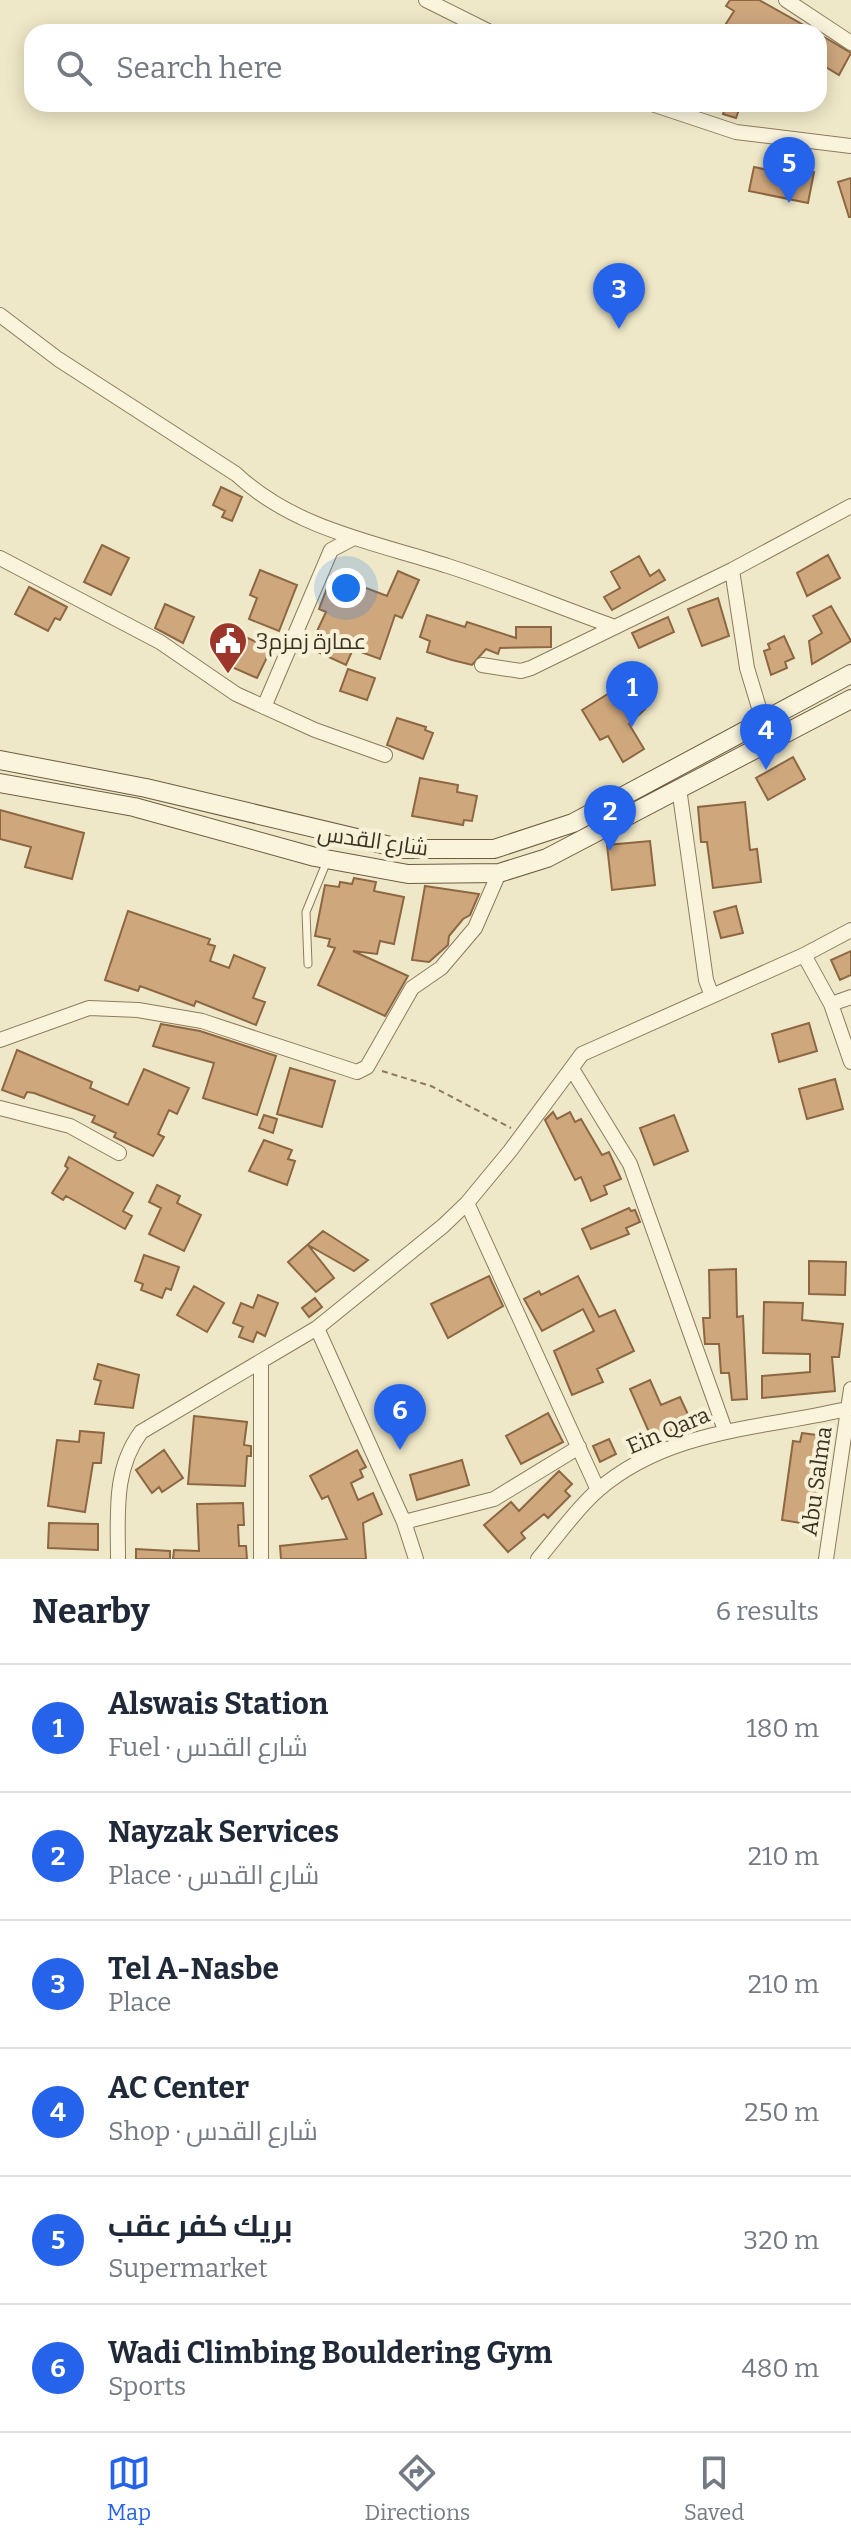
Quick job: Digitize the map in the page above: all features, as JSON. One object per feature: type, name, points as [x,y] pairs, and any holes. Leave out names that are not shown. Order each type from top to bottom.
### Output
[{"type":"main road","name":"شارع القدس","points":[[0,760],[146,788],[403,849],[494,849],[573,823],[851,674]]},
{"type":"main road","name":"شارع القدس","points":[[0,783],[134,807],[327,859],[408,874],[499,873],[547,858],[851,699]]},
{"type":"main road","points":[[134,807],[146,788]]},
{"type":"street","points":[[426,0],[474,24]]},
{"type":"street","points":[[786,0],[826,24]]},
{"type":"street","points":[[827,25],[851,43]]},
{"type":"street","points":[[676,112],[736,132],[851,146]]},
{"type":"street","points":[[0,315],[58,359],[236,474],[261,497],[352,539],[449,566],[615,627]]},
{"type":"street","points":[[482,665],[521,671],[531,668],[732,570],[851,506]]},
{"type":"street","points":[[264,707],[331,550],[352,539]]},
{"type":"street","points":[[0,558],[160,642],[236,694],[385,755]]},
{"type":"street","points":[[732,570],[747,668],[763,721]]},
{"type":"street","points":[[679,788],[706,980],[712,996]]},
{"type":"street","points":[[0,1040],[89,1008],[138,1010],[202,1021],[357,1072],[367,1067],[412,988],[441,968],[475,928],[499,873]]},
{"type":"street","points":[[118,1559],[118,1485],[129,1448],[141,1432],[317,1328],[467,1203],[582,1054],[804,955],[851,930]]},
{"type":"street","points":[[804,955],[831,1004],[851,1062]]},
{"type":"street","points":[[831,1004],[851,997]]},
{"type":"street","points":[[572,1069],[630,1164],[725,1430]]},
{"type":"street","points":[[0,1108],[70,1126],[119,1153]]},
{"type":"street","points":[[467,1203],[598,1490]]},
{"type":"street","points":[[317,1328],[404,1522],[416,1559]]},
{"type":"street","points":[[261,1363],[261,1559]]},
{"type":"street","name":"Abu Salma","points":[[826,1559],[851,1389]]},
{"type":"street","name":"Ein Qara","points":[[538,1559],[598,1490],[647,1459],[725,1430],[849,1408]]},
{"type":"street","points":[[404,1522],[494,1499],[579,1447]]},
{"type":"lane","points":[[308,964],[306,912],[327,859]]},
{"type":"path","points":[[367,1067],[431,1086],[522,1134]]},
{"type":"building","points":[[730,0],[759,0],[802,24],[726,24],[734,11],[726,6]]},
{"type":"building","points":[[827,39],[851,53],[839,75],[827,68]]},
{"type":"building","points":[[724,112],[738,112],[736,118]]},
{"type":"building","points":[[769,163],[814,172],[808,203],[749,191],[754,167],[768,170]]},
{"type":"building","points":[[851,178],[851,217],[849,217],[838,182]]},
{"type":"building","points":[[221,487],[242,497],[232,521],[222,517],[225,511],[213,505]]},
{"type":"building","points":[[102,545],[129,558],[111,595],[84,582]]},
{"type":"building","points":[[828,555],[840,578],[807,596],[797,573]]},
{"type":"building","points":[[639,556],[650,576],[659,570],[665,580],[612,610],[604,597],[620,588],[611,572]]},
{"type":"building","points":[[260,570],[297,585],[279,631],[249,619],[257,598],[250,595]]},
{"type":"building","points":[[398,571],[419,580],[402,618],[395,615],[380,659],[353,649],[346,665],[309,648],[326,612],[319,609],[332,575],[387,596]]},
{"type":"building","points":[[29,587],[67,607],[60,620],[55,618],[48,631],[15,614]]},
{"type":"building","points":[[718,598],[729,636],[702,646],[688,609]]},
{"type":"building","points":[[165,604],[194,617],[183,643],[155,628]]},
{"type":"building","points":[[831,606],[851,641],[812,664],[809,641],[822,633],[813,616]]},
{"type":"building","points":[[427,615],[465,627],[467,622],[516,638],[516,627],[551,627],[551,647],[500,648],[498,654],[486,649],[472,665],[452,660],[427,652],[430,641],[420,637]]},
{"type":"building","points":[[668,617],[674,632],[639,648],[632,633]]},
{"type":"building","points":[[239,634],[271,649],[257,678],[225,664]]},
{"type":"building","points":[[784,636],[794,658],[785,662],[787,668],[771,675],[764,651],[770,649],[768,644]]},
{"type":"building","points":[[348,669],[375,678],[367,700],[340,691]]},
{"type":"building","points":[[634,691],[645,709],[629,724],[644,749],[623,762],[608,736],[600,740],[582,710],[611,692],[617,701]]},
{"type":"building","points":[[397,718],[426,727],[425,730],[433,733],[423,759],[387,745]]},
{"type":"building","points":[[793,757],[805,779],[768,800],[756,778]]},
{"type":"building","points":[[420,778],[458,785],[457,792],[477,796],[472,821],[464,820],[463,825],[412,816]]},
{"type":"building","points":[[745,802],[750,850],[757,849],[761,882],[713,888],[707,842],[701,842],[698,807]]},
{"type":"building","points":[[0,810],[84,833],[72,879],[25,867],[31,847],[0,839]]},
{"type":"building","points":[[650,841],[655,885],[612,890],[607,845]]},
{"type":"building","points":[[354,878],[376,882],[374,891],[404,897],[394,944],[380,941],[377,954],[353,951],[408,976],[385,1016],[318,985],[335,948],[328,946],[330,939],[315,936],[325,885],[339,887],[340,882],[352,884]]},
{"type":"building","points":[[425,886],[479,894],[470,915],[449,936],[448,945],[429,962],[412,960]]},
{"type":"building","points":[[736,906],[743,933],[721,938],[714,912]]},
{"type":"building","points":[[128,911],[210,939],[208,944],[215,946],[210,961],[229,968],[234,955],[265,968],[253,998],[265,1002],[256,1025],[196,1001],[194,1006],[140,986],[138,991],[105,980]]},
{"type":"building","points":[[851,951],[851,975],[840,980],[831,960]]},
{"type":"building","points":[[809,1023],[817,1051],[779,1062],[772,1034]]},
{"type":"building","points":[[161,1024],[200,1031],[276,1056],[257,1115],[203,1098],[214,1063],[153,1046]]},
{"type":"building","points":[[17,1050],[92,1082],[90,1088],[128,1105],[144,1069],[189,1088],[177,1114],[169,1110],[158,1134],[164,1137],[153,1156],[92,1122],[95,1116],[34,1093],[27,1092],[24,1098],[2,1090]]},
{"type":"building","points":[[290,1068],[335,1081],[322,1127],[277,1114]]},
{"type":"building","points":[[835,1079],[843,1109],[807,1119],[799,1089]]},
{"type":"building","points":[[553,1112],[557,1119],[570,1112],[575,1122],[581,1119],[602,1155],[609,1152],[621,1179],[604,1186],[607,1194],[591,1201],[581,1177],[575,1180],[545,1120]]},
{"type":"building","points":[[264,1115],[277,1119],[273,1133],[259,1128]]},
{"type":"building","points":[[674,1115],[688,1151],[654,1165],[640,1128]]},
{"type":"building","points":[[264,1140],[292,1150],[288,1159],[295,1161],[287,1185],[249,1171]]},
{"type":"building","points":[[69,1157],[133,1193],[123,1211],[132,1216],[125,1229],[66,1196],[63,1200],[52,1193],[68,1168],[65,1166]]},
{"type":"building","points":[[157,1185],[180,1196],[177,1203],[201,1215],[184,1251],[149,1234],[161,1208],[149,1202]]},
{"type":"building","points":[[629,1208],[635,1210],[640,1222],[626,1228],[629,1234],[591,1249],[582,1229]]},
{"type":"building","points":[[323,1231],[368,1260],[354,1271],[308,1245],[334,1278],[316,1292],[288,1262]]},
{"type":"building","points":[[144,1255],[179,1267],[171,1290],[166,1288],[162,1298],[141,1290],[143,1284],[135,1281]]},
{"type":"building","points":[[809,1261],[846,1262],[845,1295],[809,1294]]},
{"type":"building","points":[[736,1269],[737,1317],[743,1316],[747,1399],[732,1400],[729,1373],[721,1373],[719,1344],[705,1344],[703,1318],[710,1318],[709,1270]]},
{"type":"building","points":[[489,1276],[503,1306],[448,1338],[431,1304]]},
{"type":"building","points":[[578,1276],[599,1317],[615,1310],[634,1351],[597,1369],[603,1382],[572,1395],[554,1351],[594,1331],[583,1309],[542,1331],[524,1299],[539,1291],[541,1295]]},
{"type":"building","points":[[194,1286],[224,1303],[207,1332],[177,1315]]},
{"type":"building","points":[[258,1295],[278,1303],[265,1336],[257,1332],[253,1342],[239,1337],[243,1327],[233,1323],[241,1303],[253,1308]]},
{"type":"building","points":[[315,1298],[322,1307],[309,1317],[302,1308]]},
{"type":"building","points":[[764,1302],[803,1303],[802,1320],[843,1324],[839,1357],[832,1357],[835,1391],[762,1398],[762,1376],[810,1372],[810,1354],[763,1353]]},
{"type":"building","points":[[98,1364],[139,1375],[133,1408],[95,1404],[101,1381],[94,1379]]},
{"type":"building","points":[[650,1380],[661,1405],[680,1397],[691,1421],[652,1439],[630,1389]]},
{"type":"building","points":[[548,1413],[563,1442],[521,1464],[506,1436]]},
{"type":"building","points":[[194,1416],[247,1422],[244,1445],[251,1446],[251,1456],[247,1456],[245,1486],[188,1484]]},
{"type":"building","points":[[80,1431],[104,1433],[101,1463],[93,1463],[85,1512],[48,1506],[57,1440],[79,1442]]},
{"type":"building","points":[[802,1433],[832,1437],[819,1526],[782,1520],[793,1441],[800,1442]]},
{"type":"building","points":[[609,1439],[616,1454],[600,1462],[593,1446]]},
{"type":"building","points":[[164,1450],[183,1478],[162,1492],[159,1487],[152,1493],[136,1470]]},
{"type":"building","points":[[357,1450],[366,1467],[360,1470],[363,1477],[351,1483],[358,1500],[373,1493],[382,1514],[363,1523],[366,1559],[281,1559],[280,1546],[347,1539],[328,1496],[322,1499],[310,1476]]},
{"type":"building","points":[[462,1460],[469,1485],[417,1500],[410,1475]]},
{"type":"building","points":[[559,1471],[572,1484],[565,1491],[570,1496],[548,1518],[544,1514],[521,1533],[525,1538],[508,1552],[484,1525],[511,1502],[519,1511]]},
{"type":"building","points":[[243,1503],[244,1525],[238,1525],[239,1546],[246,1546],[247,1559],[173,1559],[174,1550],[199,1551],[197,1504]]},
{"type":"building","points":[[49,1523],[98,1524],[98,1550],[48,1548]]},
{"type":"building","points":[[136,1549],[170,1551],[170,1559],[136,1559]]},
{"type":"place","name":"بريك كفر عقب","points":[[789,203]]},
{"type":"place","name":"Tel A-Nasbe","points":[[619,329]]},
{"type":"place","name":"عمارة زمزم3","points":[[228,675]]},
{"type":"place","name":"Alswais Station","points":[[632,727]]},
{"type":"place","name":"AC Center","points":[[766,770]]},
{"type":"place","name":"Nayzak Services","points":[[610,851]]},
{"type":"place","name":"Wadi Climbing Bouldering Gym","points":[[400,1450]]}]
